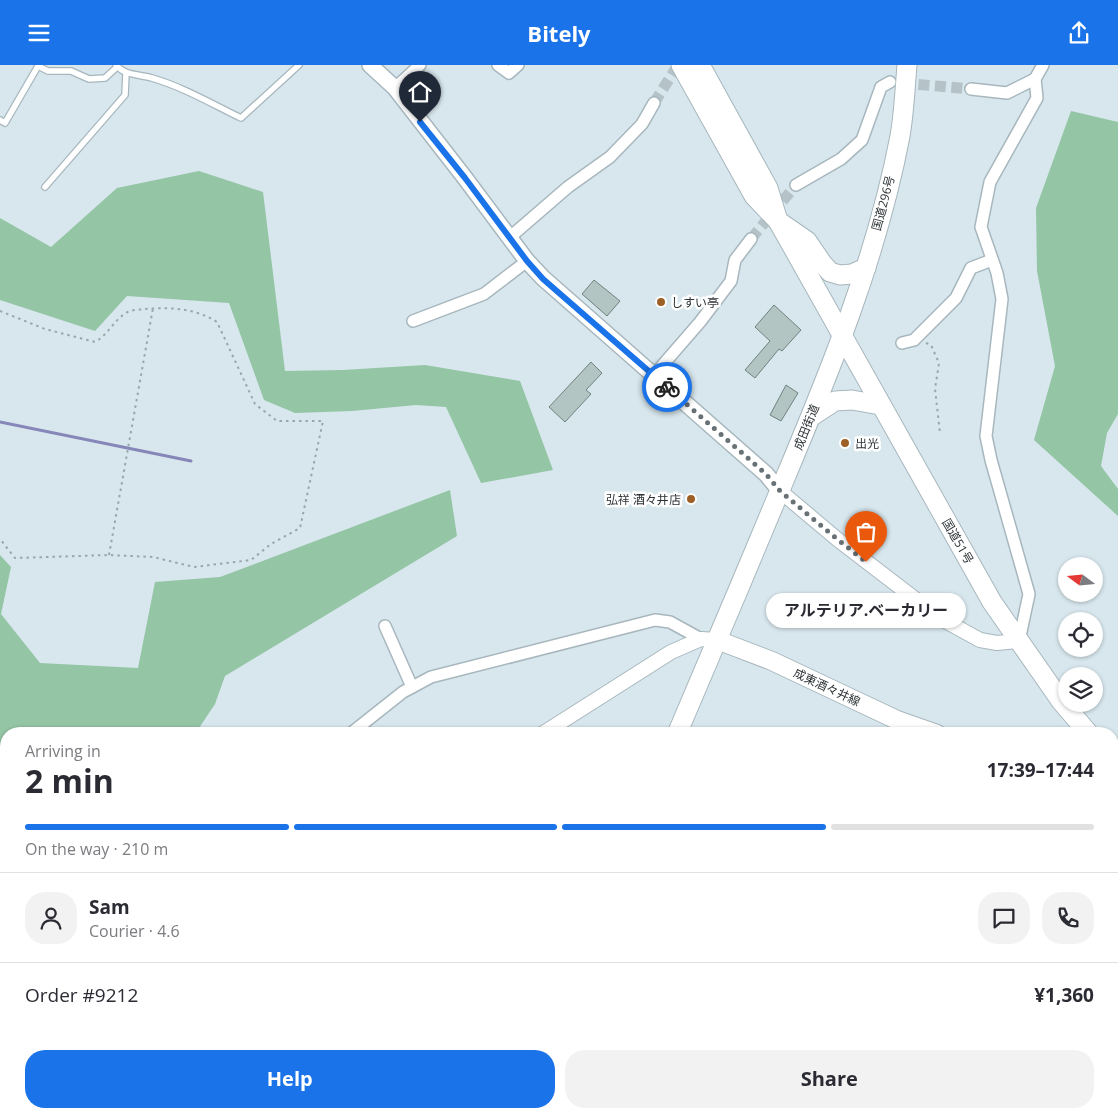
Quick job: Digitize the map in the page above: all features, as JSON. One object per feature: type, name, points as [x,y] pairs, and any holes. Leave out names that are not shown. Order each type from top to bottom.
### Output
[{"type":"highway","points":[[681,65],[754,196],[778,221],[807,241],[830,272],[840,275],[852,274],[866,268]]},
{"type":"highway","points":[[700,65],[768,188],[778,221],[842,338]]},
{"type":"highway","name":"国道296号","points":[[842,338],[866,268],[890,183],[900,135],[907,65]]},
{"type":"highway","name":"国道51号","points":[[842,338],[992,602],[1061,701],[1083,727]]},
{"type":"highway","name":"成田街道","points":[[679,727],[709,639],[780,491],[842,338]]},
{"type":"highway","points":[[812,416],[835,401],[852,400],[880,405]]},
{"type":"main road","points":[[370,65],[395,88],[465,178],[509,239],[543,279],[766,474],[780,491]]},
{"type":"main road","name":"成東酒々井線","points":[[709,639],[772,661],[897,720],[917,727]]},
{"type":"street","points":[[395,88],[420,65]]},
{"type":"street","points":[[498,65],[509,73],[518,65]]},
{"type":"street","points":[[971,89],[1007,93],[1035,79],[1043,65]]},
{"type":"street","points":[[780,491],[837,539],[940,618],[980,640],[997,643],[1019,641],[1029,594],[986,436],[1002,299],[981,227],[990,181],[1037,98],[1035,79]]},
{"type":"street","points":[[796,185],[841,159],[862,140],[881,87],[890,83]]},
{"type":"street","points":[[509,239],[568,187],[610,157],[642,124],[654,103]]},
{"type":"street","points":[[654,375],[731,281],[735,260],[750,239]]},
{"type":"street","points":[[902,343],[914,340],[956,298],[971,268],[992,260]]},
{"type":"street","points":[[413,321],[484,294],[527,261]]},
{"type":"street","points":[[359,727],[404,691],[431,677],[655,620],[670,621],[709,639]]},
{"type":"street","points":[[385,626],[412,687]]},
{"type":"street","points":[[553,727],[671,652],[709,639]]},
{"type":"lane","points":[[0,120],[5,123],[37,66],[48,71],[71,71],[89,79],[105,78],[116,66],[126,73],[168,83],[241,117],[298,65]]},
{"type":"lane","points":[[45,187],[125,95],[126,73]]},
{"type":"path","points":[[0,311],[45,329],[95,342],[102,338],[125,313],[131,311],[164,307],[194,311],[217,322],[255,404],[277,421],[323,421],[300,528],[250,560],[194,567],[153,557],[109,555],[15,558],[0,539]]},
{"type":"path","points":[[109,555],[153,308]]},
{"type":"path","points":[[914,340],[931,345],[939,363],[935,389],[940,433]]},
{"type":"green space","points":[[1071,111],[1118,122],[1118,414],[1107,433],[1101,466],[1118,489],[1118,516],[1034,440],[1055,366],[1037,271],[1036,208]]},
{"type":"green space","points":[[199,171],[263,192],[285,371],[425,365],[520,381],[553,470],[481,483],[446,407],[416,405],[352,411],[295,413],[264,400],[229,303],[127,296],[95,331],[0,300],[0,218],[51,247],[117,188]]},
{"type":"green space","points":[[450,490],[457,536],[225,676],[215,704],[200,727],[0,727],[0,555],[11,567],[1,614],[40,663],[138,668],[155,582],[220,577]]},
{"type":"building","points":[[594,280],[620,301],[607,316],[582,294]]},
{"type":"building","points":[[774,305],[801,330],[782,351],[779,349],[755,378],[745,370],[770,341],[755,327]]},
{"type":"building","points":[[591,362],[602,373],[586,390],[591,394],[565,422],[549,407]]},
{"type":"building","points":[[786,385],[798,393],[781,421],[770,415]]},
{"type":"waterway","points":[[0,422],[191,461]]},
{"type":"tunnel","points":[[654,103],[678,65]]},
{"type":"tunnel","points":[[902,83],[971,89]]},
{"type":"tunnel","points":[[751,239],[796,185]]},
{"type":"way so far","points":[[667,387],[766,474],[780,491],[866,562]]},
{"type":"place","name":"しすい亭","points":[[661,302]]},
{"type":"place","name":"出光","points":[[845,443]]},
{"type":"place","name":"弘祥 酒々井店","points":[[691,499]]},
{"type":"place","name":"アルテリア.ベーカリー","points":[[866,562]]},
{"type":"route","points":[[420,122],[543,279],[667,387]]}]
